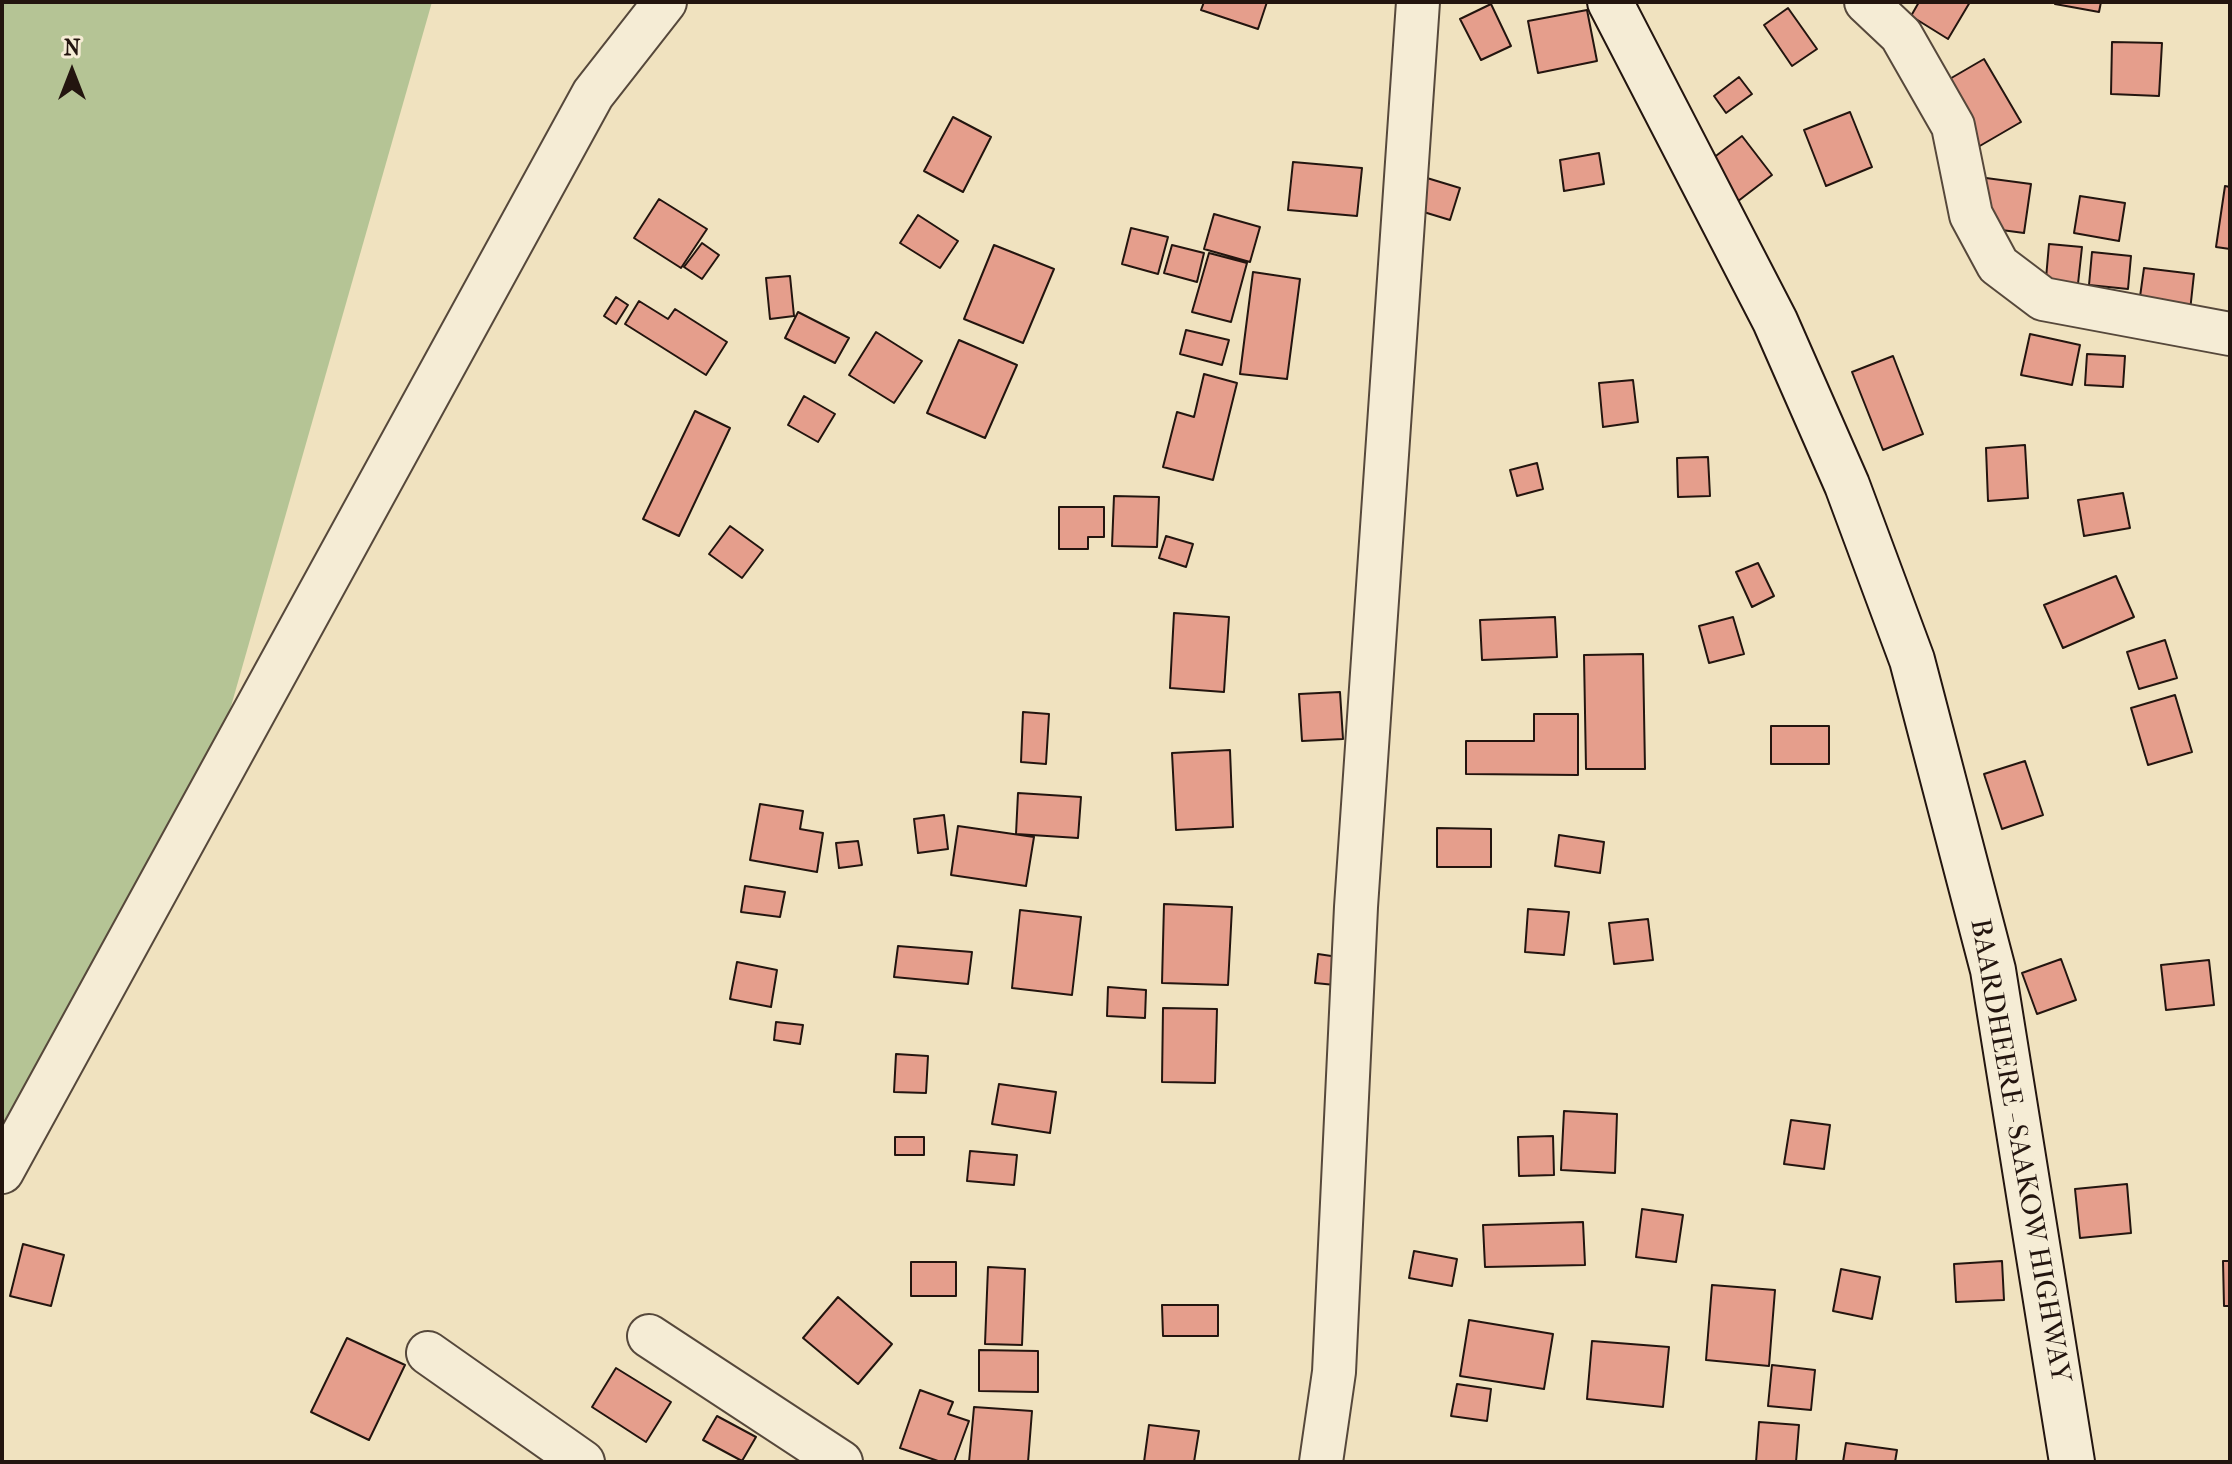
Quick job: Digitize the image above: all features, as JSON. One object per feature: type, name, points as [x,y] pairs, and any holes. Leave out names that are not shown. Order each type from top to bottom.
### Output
[{"type":"main road","name":"BAARDHEERE - SAAKOW HIGHWAY","points":[[1610,2],[1775,321],[1847,485],[1912,660],[1993,970],[2072,1462]]},
{"type":"street","points":[[2,1172],[593,94],[665,2]]},
{"type":"street","points":[[1321,1462],[1334,1372],[1356,907],[1418,2]]},
{"type":"street","points":[[1866,2],[1901,35],[1953,126],[1971,215],[1998,265],[2043,299],[2230,334]]},
{"type":"street","points":[[649,1336],[841,1462]]},
{"type":"street","points":[[428,1353],[583,1462]]},
{"type":"green space","points":[[2,2],[432,2],[192,843],[2,1139]]},
{"type":"building","points":[[1204,2],[1267,2],[1258,29],[1201,10]]},
{"type":"building","points":[[1919,2],[1970,2],[1948,39],[1911,16]]},
{"type":"building","points":[[2055,2],[2101,2],[2099,12]]},
{"type":"building","points":[[1491,4],[1511,46],[1481,60],[1460,19]]},
{"type":"building","points":[[1788,8],[1817,49],[1792,66],[1764,25]]},
{"type":"building","points":[[1587,10],[1597,61],[1538,73],[1528,21]]},
{"type":"building","points":[[2112,42],[2162,43],[2159,96],[2111,94]]},
{"type":"building","points":[[1984,59],[2021,122],[1978,147],[1941,84]]},
{"type":"building","points":[[1739,77],[1752,94],[1726,113],[1714,96]]},
{"type":"building","points":[[1850,112],[1872,167],[1826,186],[1804,130]]},
{"type":"building","points":[[953,117],[991,137],[963,192],[924,171]]},
{"type":"building","points":[[1742,136],[1772,175],[1733,205],[1704,165]]},
{"type":"building","points":[[1599,153],[1604,184],[1564,191],[1560,160]]},
{"type":"building","points":[[1293,162],[1362,168],[1357,216],[1288,210]]},
{"type":"building","points":[[1427,178],[1460,188],[1450,220],[1417,210]]},
{"type":"building","points":[[1986,178],[2031,184],[2024,233],[1979,227]]},
{"type":"building","points":[[2225,186],[2230,187],[2230,249],[2216,247]]},
{"type":"building","points":[[2080,196],[2125,203],[2119,241],[2074,233]]},
{"type":"building","points":[[659,199],[707,229],[681,268],[634,238]]},
{"type":"building","points":[[1214,214],[1260,227],[1250,262],[1204,249]]},
{"type":"building","points":[[918,215],[958,241],[940,268],[900,243]]},
{"type":"building","points":[[1131,228],[1168,237],[1158,274],[1122,264]]},
{"type":"building","points":[[702,243],[719,255],[702,279],[684,267]]},
{"type":"building","points":[[2049,244],[2082,247],[2077,293],[2045,290]]},
{"type":"building","points":[[994,245],[1054,269],[1023,343],[964,319]]},
{"type":"building","points":[[1172,245],[1204,253],[1197,282],[1164,273]]},
{"type":"building","points":[[2092,252],[2131,256],[2128,289],[2089,285]]},
{"type":"building","points":[[1209,253],[1247,263],[1231,322],[1192,312]]},
{"type":"building","points":[[2144,268],[2194,274],[2190,311],[2139,304]]},
{"type":"building","points":[[1253,272],[1300,279],[1287,379],[1240,374]]},
{"type":"building","points":[[790,276],[794,316],[770,319],[766,278]]},
{"type":"building","points":[[616,297],[628,305],[616,324],[604,316]]},
{"type":"building","points":[[639,301],[668,319],[675,309],[727,342],[706,375],[625,324]]},
{"type":"building","points":[[798,312],[849,338],[835,363],[785,338]]},
{"type":"building","points":[[1186,330],[1229,340],[1222,365],[1180,354]]},
{"type":"building","points":[[876,332],[922,361],[894,403],[849,375]]},
{"type":"building","points":[[2030,334],[2080,345],[2072,385],[2021,375]]},
{"type":"building","points":[[959,340],[1017,365],[985,438],[927,413]]},
{"type":"building","points":[[2087,354],[2125,356],[2123,387],[2085,385]]},
{"type":"building","points":[[1893,356],[1923,434],[1883,450],[1852,372]]},
{"type":"building","points":[[1204,374],[1237,383],[1213,480],[1163,467],[1177,412],[1194,417]]},
{"type":"building","points":[[1633,380],[1638,422],[1603,427],[1599,383]]},
{"type":"building","points":[[804,396],[835,414],[818,442],[788,425]]},
{"type":"building","points":[[695,411],[730,428],[679,536],[643,519]]},
{"type":"building","points":[[2025,445],[2028,498],[1988,501],[1986,448]]},
{"type":"building","points":[[1708,457],[1710,496],[1678,497],[1677,458]]},
{"type":"building","points":[[1537,463],[1543,489],[1517,496],[1510,470]]},
{"type":"building","points":[[2123,493],[2130,528],[2084,536],[2078,500]]},
{"type":"building","points":[[1114,496],[1159,497],[1157,547],[1112,546]]},
{"type":"building","points":[[1059,507],[1104,507],[1104,537],[1088,537],[1088,549],[1059,549]]},
{"type":"building","points":[[730,526],[763,550],[742,578],[709,554]]},
{"type":"building","points":[[1166,536],[1193,544],[1186,567],[1159,558]]},
{"type":"building","points":[[1758,563],[1774,596],[1752,607],[1736,572]]},
{"type":"building","points":[[2116,576],[2134,617],[2063,648],[2044,605]]},
{"type":"building","points":[[1174,613],[1229,617],[1224,692],[1170,688]]},
{"type":"building","points":[[1555,617],[1557,657],[1482,660],[1480,620]]},
{"type":"building","points":[[1733,617],[1744,654],[1709,663],[1699,626]]},
{"type":"building","points":[[2165,640],[2177,678],[2139,689],[2127,652]]},
{"type":"building","points":[[1643,654],[1645,769],[1586,769],[1584,655]]},
{"type":"building","points":[[1340,692],[1343,739],[1302,741],[1299,694]]},
{"type":"building","points":[[2175,695],[2192,752],[2148,765],[2131,708]]},
{"type":"building","points":[[1023,712],[1049,714],[1046,764],[1021,762]]},
{"type":"building","points":[[1534,714],[1578,714],[1578,775],[1466,774],[1466,741],[1534,741]]},
{"type":"building","points":[[1771,726],[1829,726],[1829,764],[1771,764]]},
{"type":"building","points":[[1230,750],[1233,827],[1176,830],[1172,753]]},
{"type":"building","points":[[2025,761],[2043,815],[2002,829],[1984,774]]},
{"type":"building","points":[[1018,793],[1081,797],[1078,838],[1016,834]]},
{"type":"building","points":[[760,804],[803,811],[800,829],[823,833],[817,872],[750,860]]},
{"type":"building","points":[[944,815],[948,849],[918,853],[914,819]]},
{"type":"building","points":[[958,826],[1034,837],[1026,886],[951,875]]},
{"type":"building","points":[[1437,828],[1491,829],[1491,867],[1437,867]]},
{"type":"building","points":[[1559,835],[1604,842],[1600,873],[1555,866]]},
{"type":"building","points":[[858,841],[862,865],[839,868],[836,843]]},
{"type":"building","points":[[745,886],[785,892],[780,917],[741,912]]},
{"type":"building","points":[[1164,904],[1232,907],[1228,985],[1162,983]]},
{"type":"building","points":[[1528,909],[1569,912],[1564,955],[1525,952]]},
{"type":"building","points":[[1020,910],[1081,917],[1072,995],[1012,988]]},
{"type":"building","points":[[1648,919],[1653,960],[1614,964],[1609,923]]},
{"type":"building","points":[[898,946],[972,952],[968,984],[894,977]]},
{"type":"building","points":[[1318,954],[1338,957],[1335,985],[1315,983]]},
{"type":"building","points":[[2061,959],[2076,1000],[2037,1014],[2022,973]]},
{"type":"building","points":[[2209,960],[2214,1005],[2166,1010],[2161,965]]},
{"type":"building","points":[[737,962],[777,970],[771,1007],[730,999]]},
{"type":"building","points":[[1108,987],[1146,990],[1145,1018],[1107,1016]]},
{"type":"building","points":[[1163,1008],[1217,1009],[1215,1083],[1162,1082]]},
{"type":"building","points":[[776,1022],[803,1025],[800,1044],[774,1040]]},
{"type":"building","points":[[896,1054],[928,1056],[926,1093],[894,1092]]},
{"type":"building","points":[[999,1084],[1056,1092],[1050,1133],[992,1124]]},
{"type":"building","points":[[1564,1111],[1617,1114],[1615,1173],[1561,1170]]},
{"type":"building","points":[[1791,1120],[1830,1125],[1824,1169],[1784,1164]]},
{"type":"building","points":[[1553,1136],[1554,1175],[1519,1176],[1518,1137]]},
{"type":"building","points":[[895,1137],[924,1137],[924,1155],[895,1155]]},
{"type":"building","points":[[970,1151],[1017,1155],[1014,1185],[967,1181]]},
{"type":"building","points":[[2127,1184],[2131,1233],[2080,1238],[2075,1189]]},
{"type":"building","points":[[1642,1209],[1683,1215],[1676,1262],[1636,1257]]},
{"type":"building","points":[[1583,1222],[1585,1265],[1485,1267],[1483,1225]]},
{"type":"building","points":[[23,1244],[64,1255],[51,1306],[10,1296]]},
{"type":"building","points":[[1414,1251],[1457,1259],[1452,1286],[1409,1278]]},
{"type":"building","points":[[2002,1261],[2004,1300],[1956,1302],[1954,1264]]},
{"type":"building","points":[[2223,1261],[2230,1261],[2230,1306],[2224,1306]]},
{"type":"building","points":[[911,1262],[956,1262],[956,1296],[911,1296]]},
{"type":"building","points":[[988,1267],[1025,1269],[1022,1345],[985,1344]]},
{"type":"building","points":[[1841,1269],[1880,1277],[1872,1319],[1833,1311]]},
{"type":"building","points":[[1712,1285],[1775,1290],[1769,1366],[1706,1360]]},
{"type":"building","points":[[838,1297],[892,1344],[858,1384],[803,1338]]},
{"type":"building","points":[[1162,1305],[1218,1305],[1218,1336],[1163,1336]]},
{"type":"building","points":[[1469,1320],[1553,1334],[1544,1389],[1460,1376]]},
{"type":"building","points":[[347,1338],[405,1365],[369,1440],[311,1412]]},
{"type":"building","points":[[1592,1341],[1669,1347],[1663,1407],[1587,1399]]},
{"type":"building","points":[[979,1350],[1038,1351],[1038,1392],[979,1391]]},
{"type":"building","points":[[1772,1365],[1815,1370],[1811,1410],[1768,1406]]},
{"type":"building","points":[[616,1368],[671,1402],[646,1442],[592,1407]]},
{"type":"building","points":[[1457,1384],[1491,1389],[1487,1421],[1451,1416]]},
{"type":"building","points":[[920,1390],[953,1402],[948,1414],[969,1421],[954,1462],[941,1462],[900,1448]]},
{"type":"building","points":[[974,1407],[1032,1411],[1028,1462],[969,1462]]},
{"type":"building","points":[[717,1416],[756,1437],[742,1461],[703,1440]]},
{"type":"building","points":[[1759,1422],[1799,1425],[1796,1462],[1756,1462]]},
{"type":"building","points":[[1149,1425],[1199,1431],[1194,1462],[1144,1462]]},
{"type":"building","points":[[1846,1443],[1897,1450],[1895,1462],[1843,1462]]}]
